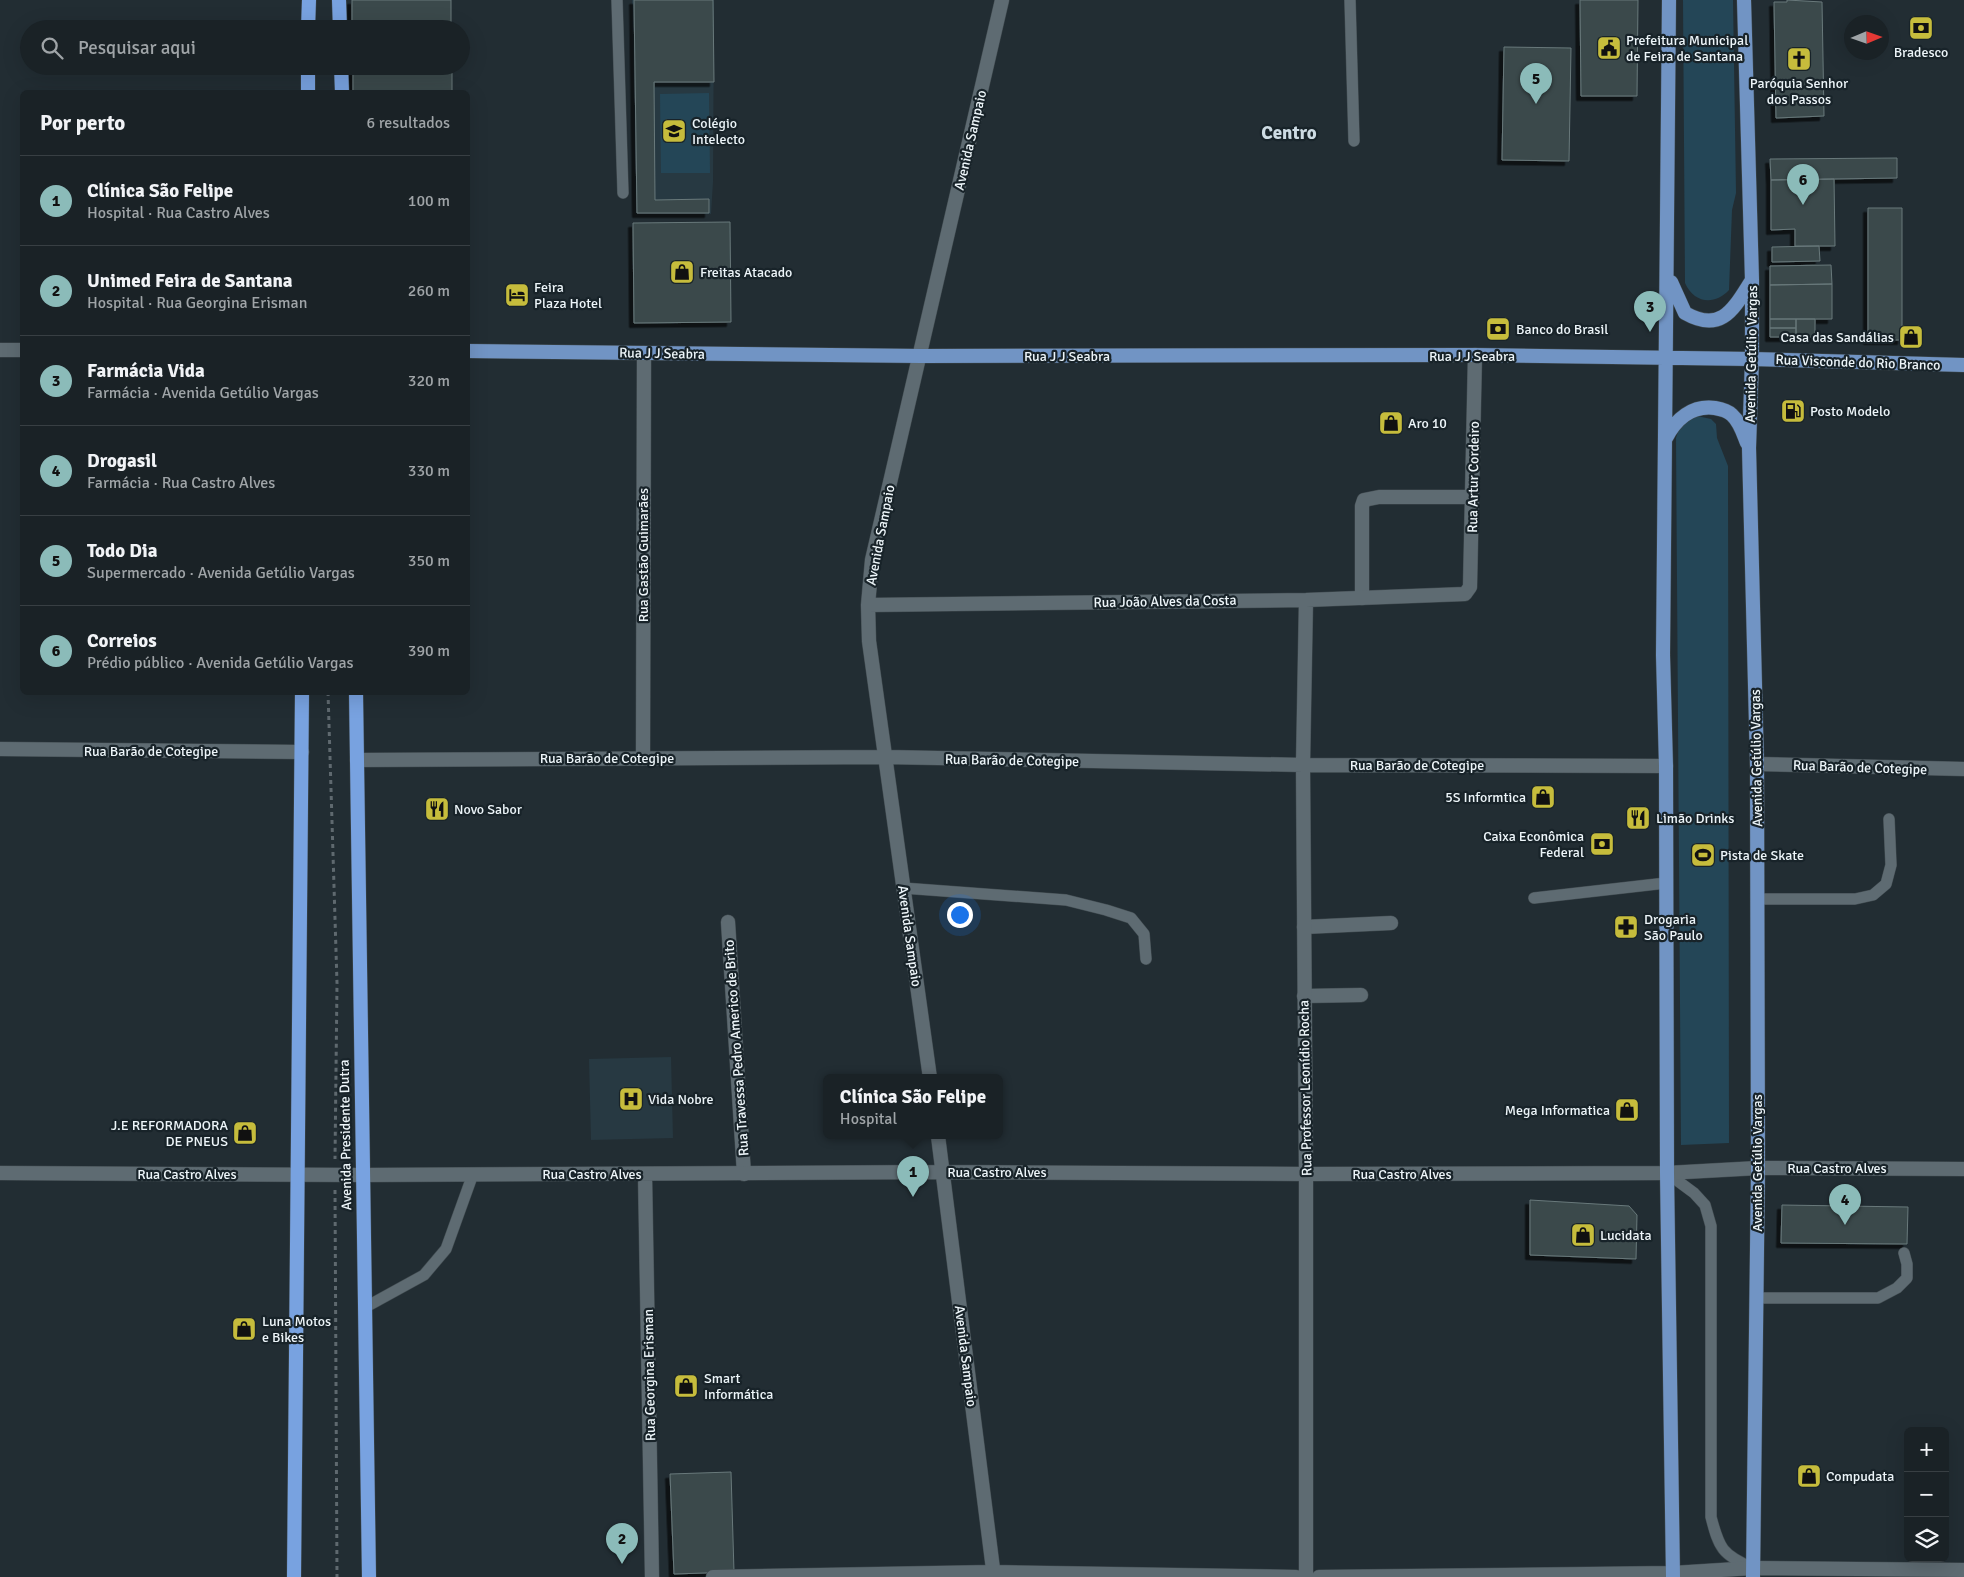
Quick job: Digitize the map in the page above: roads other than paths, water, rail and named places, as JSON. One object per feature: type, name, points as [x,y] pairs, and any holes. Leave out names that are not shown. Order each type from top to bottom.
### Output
[{"type":"highway","points":[[308,0],[308,20]]},
{"type":"highway","points":[[339,0],[340,20]]},
{"type":"highway","points":[[308,75],[308,90]]},
{"type":"highway","points":[[341,75],[342,90]]},
{"type":"highway","points":[[294,1577],[302,695]]},
{"type":"highway","name":"Avenida Presidente Dutra","points":[[356,695],[369,1577]]},
{"type":"main road","points":[[1669,0],[1668,274],[1664,441],[1663,655],[1666,766],[1666,1173],[1673,1575]]},
{"type":"main road","name":"Avenida Getúlio Vargas","points":[[1744,0],[1752,280],[1749,448],[1757,764],[1758,1168],[1753,1572]]},
{"type":"main road","points":[[1668,274],[1685,313],[1704,320],[1714,320],[1732,310],[1752,280]]},
{"type":"main road","name":"Rua J J Seabra","points":[[470,351],[921,356],[1476,355],[1752,358]]},
{"type":"main road","name":"Rua Visconde do Rio Branco","points":[[1752,358],[1964,365]]},
{"type":"main road","points":[[1664,441],[1672,426],[1687,413],[1697,408],[1721,408],[1732,414],[1740,426],[1749,448]]},
{"type":"street","name":"Avenida Sampaio","points":[[929,1074],[869,642],[868,605],[872,560],[884,504],[921,356],[1002,0]]},
{"type":"street","points":[[0,350],[20,350]]},
{"type":"street","name":"Rua Gastão Guimarães","points":[[642,757],[644,353]]},
{"type":"street","name":"Rua Artur Cordeiro","points":[[1462,595],[1470,587],[1476,355]]},
{"type":"street","points":[[1362,598],[1362,506],[1364,500],[1373,498],[1472,497]]},
{"type":"street","name":"Rua João Alves da Costa","points":[[868,605],[1306,600],[1462,595]]},
{"type":"street","name":"Rua Professor Leonídio Rocha","points":[[1306,600],[1303,765],[1306,1577]]},
{"type":"street","name":"Rua Barão de Cotegipe","points":[[0,749],[302,752]]},
{"type":"street","name":"Rua Barão de Cotegipe","points":[[357,760],[885,757],[1303,765],[1666,766]]},
{"type":"street","name":"Rua Barão de Cotegipe","points":[[1757,764],[1964,769]]},
{"type":"street","name":"Rua Travessa Pedro Americo de Brito","points":[[728,922],[744,1174]]},
{"type":"street","points":[[1304,927],[1391,923]]},
{"type":"street","points":[[1304,996],[1361,995]]},
{"type":"street","name":"Avenida Sampaio","points":[[938,1139],[994,1575]]},
{"type":"street","name":"Rua Castro Alves","points":[[0,1173],[362,1175],[943,1172],[1306,1174],[1666,1173],[1758,1168],[1964,1169]]},
{"type":"street","name":"Rua Georgina Erisman","points":[[645,1174],[652,1577]]},
{"type":"street","points":[[1320,1577],[1673,1575],[1753,1572],[1964,1570]]},
{"type":"street","points":[[713,1577],[994,1575],[1296,1577]]},
{"type":"lane","points":[[617,0],[624,193]]},
{"type":"lane","points":[[1350,0],[1354,141]]},
{"type":"lane","points":[[1757,899],[1855,899],[1873,895],[1886,884],[1891,865],[1889,819]]},
{"type":"lane","points":[[1534,898],[1666,883]]},
{"type":"lane","points":[[903,888],[1066,900],[1106,910],[1131,918],[1144,934],[1146,959]]},
{"type":"lane","points":[[1666,1173],[1694,1193],[1705,1205],[1711,1226],[1712,1517],[1718,1542],[1734,1560],[1753,1572]]},
{"type":"lane","points":[[364,1308],[424,1275],[446,1249],[473,1174]]},
{"type":"lane","points":[[1756,1298],[1878,1298],[1897,1288],[1907,1278],[1907,1264],[1904,1253]]},
{"type":"place","name":"Bradesco","points":[[1921,28]]},
{"type":"place","name":"Prefeitura Municipal de Feira de Santana","points":[[1609,48]]},
{"type":"place","name":"Paróquia Senhor dos Passos","points":[[1799,59]]},
{"type":"place","name":"Todo Dia","points":[[1536,104]]},
{"type":"place","name":"Colégio Intelecto","points":[[674,131]]},
{"type":"place","name":"Correios","points":[[1803,205]]},
{"type":"place","name":"Freitas Atacado","points":[[682,272]]},
{"type":"place","name":"Feira Plaza Hotel","points":[[517,295]]},
{"type":"place","name":"Banco do Brasil","points":[[1498,329]]},
{"type":"place","name":"Farmácia Vida","points":[[1650,332]]},
{"type":"place","name":"Casa das Sandálias","points":[[1911,337]]},
{"type":"place","name":"Posto Modelo","points":[[1793,411]]},
{"type":"place","name":"Aro 10","points":[[1391,423]]},
{"type":"place","name":"5S Informtica","points":[[1543,797]]},
{"type":"place","name":"Novo Sabor","points":[[437,809]]},
{"type":"place","name":"Limão Drinks","points":[[1638,818]]},
{"type":"place","name":"Caixa Econômica Federal","points":[[1602,844]]},
{"type":"place","name":"Pista de Skate","points":[[1703,855]]},
{"type":"place","name":"Drogaria São Paulo","points":[[1626,927]]},
{"type":"place","name":"Vida Nobre","points":[[631,1099]]},
{"type":"place","name":"Mega Informatica","points":[[1627,1110]]},
{"type":"place","name":"J.E REFORMADORA DE PNEUS","points":[[245,1133]]},
{"type":"place","name":"Clínica São Felipe","points":[[913,1197]]},
{"type":"place","name":"Drogasil","points":[[1845,1225]]},
{"type":"place","name":"Lucidata","points":[[1583,1235]]},
{"type":"place","name":"Luna Motos e Bikes","points":[[244,1329]]},
{"type":"place","name":"Smart Informática","points":[[686,1386]]},
{"type":"place","name":"Compudata","points":[[1809,1476]]},
{"type":"place","name":"Unimed Feira de Santana","points":[[622,1564]]},
{"type":"district","name":"Centro","points":[[1289,132]]}]
